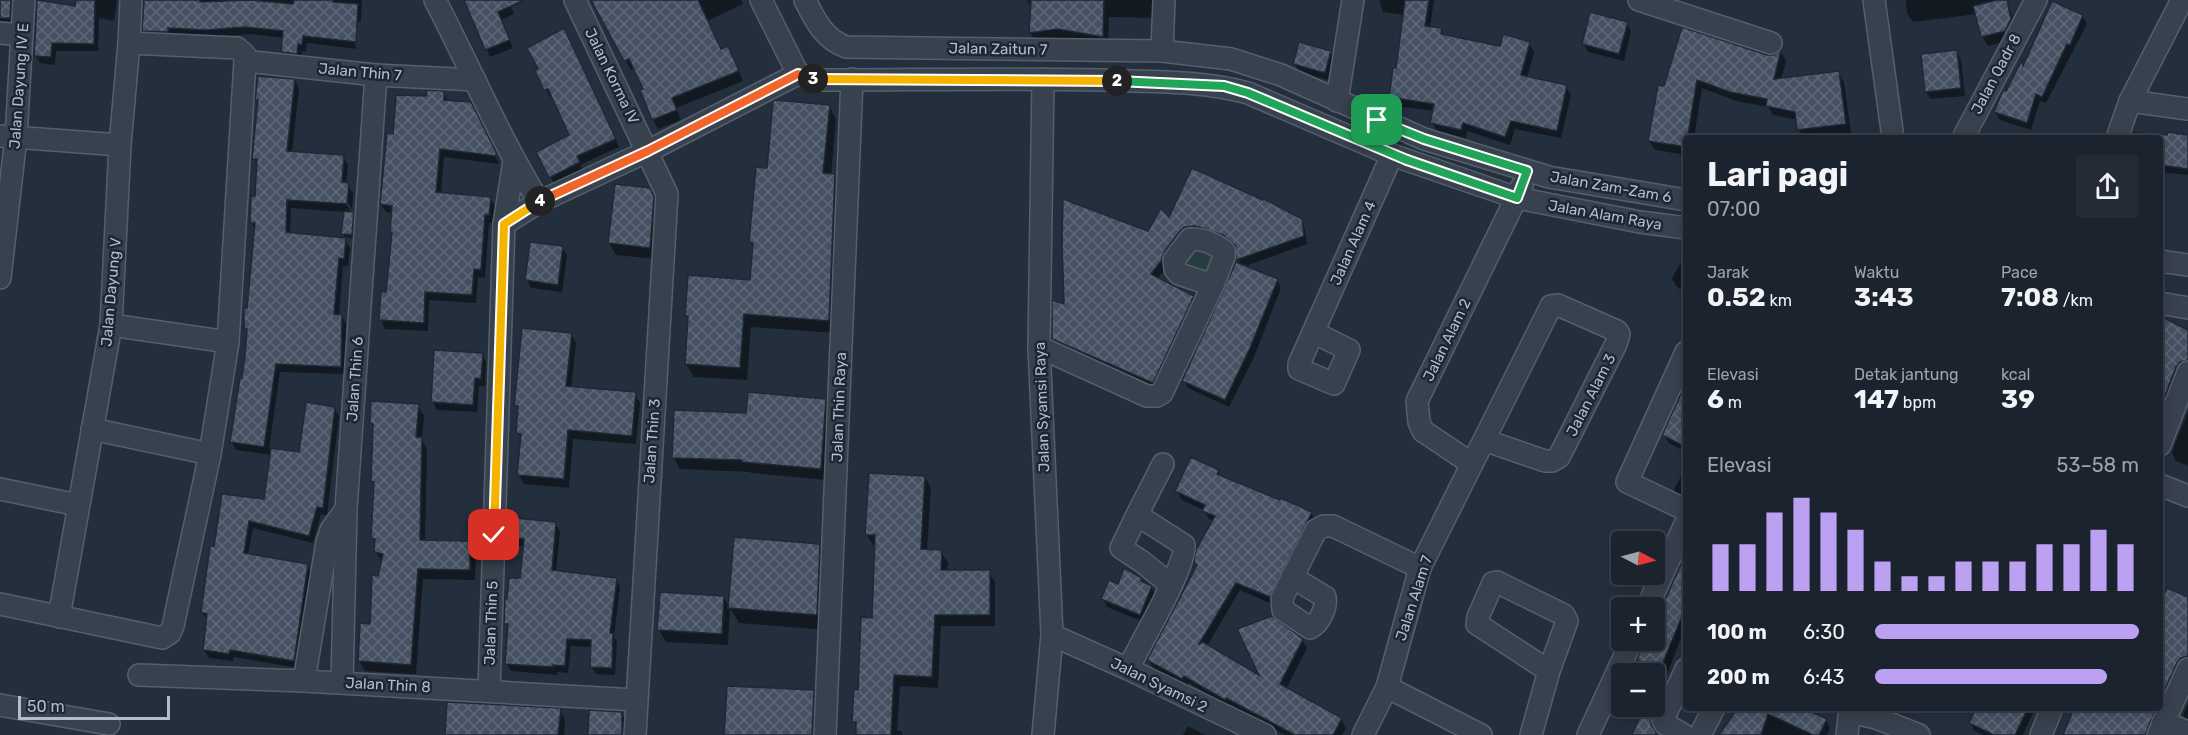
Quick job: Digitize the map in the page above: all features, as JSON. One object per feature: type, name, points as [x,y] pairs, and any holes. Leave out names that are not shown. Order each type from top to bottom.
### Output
[{"type":"street","name":"Jalan Dayung IV E","points":[[0,278],[8,137],[22,35],[24,0]]},
{"type":"street","name":"Jalan Dayung V","points":[[59,617],[111,325],[120,145],[131,0]]},
{"type":"street","points":[[435,0],[468,62],[513,161],[539,202]]},
{"type":"street","name":"Jalan Korma IV","points":[[575,0],[648,151]]},
{"type":"street","points":[[504,224],[539,202],[648,151],[798,74],[761,0]]},
{"type":"street","name":"Jalan Zaitun 7","points":[[805,0],[815,20],[834,43],[846,47],[1162,51]]},
{"type":"street","points":[[1162,51],[1164,0]]},
{"type":"street","points":[[1337,101],[1353,0]]},
{"type":"street","points":[[1639,0],[1686,7],[1771,43]]},
{"type":"street","points":[[1874,0],[1893,135]]},
{"type":"street","points":[[2118,135],[2130,101],[2182,0]]},
{"type":"street","name":"Jalan Qadr 8","points":[[1965,135],[2032,3]]},
{"type":"street","points":[[0,33],[22,35]]},
{"type":"street","points":[[0,604],[162,638],[170,633],[210,454],[228,342],[245,55],[237,48],[129,43]]},
{"type":"street","name":"Jalan Zam-Zam 6","points":[[1162,51],[1231,59],[1281,75],[1424,139],[1527,171],[1549,177],[1683,199]]},
{"type":"street","name":"Jalan Thin 7","points":[[245,61],[376,75],[475,80]]},
{"type":"street","name":"Jalan Alam Raya","points":[[798,74],[823,80],[1043,79],[1170,82],[1224,86],[1248,93],[1392,155],[1517,198],[1629,220],[1683,228]]},
{"type":"street","name":"Jalan Thin 6","points":[[342,683],[346,509],[376,75]]},
{"type":"street","name":"Jalan Syamsi Raya","points":[[1043,79],[1039,346],[1052,635],[1043,735]]},
{"type":"street","name":"Jalan Thin Raya","points":[[825,735],[852,80]]},
{"type":"street","points":[[2130,101],[2188,109]]},
{"type":"street","points":[[8,137],[120,145]]},
{"type":"street","name":"Jalan Thin 3","points":[[635,735],[668,198],[667,190],[648,151]]},
{"type":"street","name":"Jalan Alam 4","points":[[1313,332],[1392,155]]},
{"type":"street","name":"Jalan Thin 5","points":[[489,690],[504,224],[513,161]]},
{"type":"street","name":"Jalan Alam 2","points":[[1472,464],[1423,431],[1419,422],[1417,400],[1517,198],[1527,171]]},
{"type":"street","points":[[2163,261],[2188,265]]},
{"type":"street","points":[[1039,346],[1147,396],[1157,396],[1162,393],[1213,285]]},
{"type":"street","points":[[2163,304],[2188,308]]},
{"type":"street","name":"Jalan Alam 3","points":[[1472,464],[1484,440],[1551,306],[1558,305],[1617,331],[1616,344],[1558,457],[1552,461],[1545,461],[1484,440]]},
{"type":"street","points":[[111,325],[228,342]]},
{"type":"street","points":[[1683,359],[1627,482],[1683,509]]},
{"type":"street","points":[[2163,437],[2188,372]]},
{"type":"street","points":[[92,429],[210,454]]},
{"type":"street","name":"Jalan Alam 7","points":[[1363,735],[1387,687],[1420,568],[1472,464]]},
{"type":"street","points":[[1163,465],[1121,548],[1171,585]]},
{"type":"street","points":[[2163,486],[2188,496]]},
{"type":"street","points":[[0,489],[78,505]]},
{"type":"street","points":[[304,681],[327,542],[331,530],[346,509]]},
{"type":"street","points":[[1128,669],[1171,585],[1183,558],[1184,544],[1137,515]]},
{"type":"street","points":[[1292,577],[1316,530],[1324,526],[1333,526],[1420,568]]},
{"type":"street","points":[[1652,597],[1683,529]]},
{"type":"street","points":[[1531,735],[1549,671],[1566,626],[1566,618],[1497,582],[1493,583],[1477,624],[1549,671]]},
{"type":"street","name":"Jalan Syamsi 2","points":[[1052,635],[1128,669],[1242,731],[1265,735]]},
{"type":"street","points":[[1588,735],[1627,651]]},
{"type":"street","points":[[2188,669],[2161,729],[2188,732]]},
{"type":"street","name":"Jalan Thin 8","points":[[140,675],[489,690],[636,700]]},
{"type":"street","points":[[1683,676],[1664,720],[1665,724],[1684,735]]},
{"type":"street","points":[[1387,687],[1481,735]]},
{"type":"street","points":[[0,705],[109,724]]},
{"type":"street","points":[[1700,735],[1712,711]]},
{"type":"street","points":[[1847,735],[1850,711]]},
{"type":"street","points":[[1852,711],[1918,735]]},
{"type":"street","points":[[2041,735],[2051,711]]},
{"type":"green space","points":[[1190,239],[1224,251],[1211,278],[1175,269]]},
{"type":"building","points":[[0,0],[11,0],[10,18],[0,18]]},
{"type":"building","points":[[37,0],[75,6],[76,0],[95,0],[94,44],[52,43],[51,57],[34,56]]},
{"type":"building","points":[[144,0],[200,0],[200,2],[250,0],[293,4],[294,0],[333,0],[333,2],[358,4],[356,42],[303,36],[302,45],[298,44],[297,54],[281,52],[283,31],[245,27],[207,30],[168,28],[168,32],[142,31]]},
{"type":"building","points":[[464,0],[524,0],[498,12],[510,40],[485,50]]},
{"type":"building","points":[[591,0],[698,0],[721,49],[728,46],[739,71],[672,98],[677,110],[652,120],[640,90],[643,89],[629,59],[624,61]]},
{"type":"building","points":[[1031,0],[1104,0],[1103,37],[1058,29],[1029,33]]},
{"type":"building","points":[[1405,0],[1429,0],[1425,26],[1442,28],[1441,34],[1500,46],[1503,34],[1530,42],[1521,75],[1567,85],[1557,131],[1511,121],[1505,137],[1463,123],[1461,130],[1430,123],[1434,104],[1389,97],[1393,68],[1396,68]]},
{"type":"building","points":[[2007,0],[2011,19],[2005,31],[1981,37],[1973,6]]},
{"type":"building","points":[[2052,1],[2083,15],[2070,45],[2067,44],[2042,97],[2036,94],[2027,123],[1994,112],[2003,90],[2006,91],[2022,60],[2023,66]]},
{"type":"building","points":[[1590,12],[1628,22],[1619,54],[1582,44]]},
{"type":"building","points":[[1682,27],[1767,55],[1774,55],[1781,50],[1774,79],[1839,71],[1846,124],[1797,130],[1795,112],[1766,106],[1767,99],[1730,92],[1697,80],[1688,135],[1683,135],[1683,147],[1648,141],[1658,85],[1664,86]]},
{"type":"building","points":[[564,28],[616,139],[577,156],[580,162],[549,178],[536,152],[569,135],[548,89],[544,90],[535,71],[538,69],[527,48]]},
{"type":"building","points":[[1299,42],[1331,51],[1325,73],[1293,64]]},
{"type":"building","points":[[1957,50],[1961,88],[1925,92],[1921,54]]},
{"type":"building","points":[[258,76],[295,79],[287,151],[344,155],[342,182],[349,183],[347,204],[287,200],[286,232],[346,238],[344,259],[339,258],[334,314],[342,315],[341,367],[276,364],[264,447],[230,442],[240,378],[242,378],[247,329],[244,329],[244,308],[247,308],[255,223],[250,223],[251,196],[255,196],[257,159],[252,159]]},
{"type":"building","points":[[427,90],[444,91],[444,100],[471,102],[496,152],[496,156],[440,149],[436,192],[491,197],[489,215],[485,215],[481,270],[474,269],[472,295],[425,292],[424,323],[379,320],[381,291],[386,292],[392,232],[390,232],[392,206],[380,204],[387,133],[393,134],[396,95],[426,96]]},
{"type":"building","points":[[773,101],[830,105],[823,173],[835,174],[829,321],[744,314],[740,368],[685,364],[688,275],[750,280],[753,243],[749,242],[756,167],[767,168]]},
{"type":"building","points":[[2167,132],[2188,135],[2188,169],[2163,165],[2163,135],[2160,134],[2167,135]]},
{"type":"building","points":[[1192,168],[1264,199],[1302,219],[1304,236],[1236,260],[1235,245],[1223,235],[1196,226],[1185,227],[1180,231],[1151,274],[1194,296],[1153,383],[1052,339],[1052,300],[1064,304],[1063,199],[1148,231],[1161,208],[1169,217]]},
{"type":"building","points":[[615,184],[650,188],[654,197],[650,248],[608,243]]},
{"type":"building","points":[[344,211],[354,212],[352,235],[341,234]]},
{"type":"building","points":[[530,242],[563,246],[558,285],[525,280]]},
{"type":"building","points":[[1236,262],[1278,279],[1250,348],[1225,400],[1182,381]]},
{"type":"building","points":[[2163,318],[2188,330],[2188,360],[2180,362],[2163,401]]},
{"type":"building","points":[[522,328],[572,333],[566,386],[636,392],[632,436],[568,430],[564,479],[517,475],[521,434],[516,433],[518,406],[514,406]]},
{"type":"building","points":[[434,350],[483,353],[481,379],[475,378],[473,405],[431,402]]},
{"type":"building","points":[[1683,390],[1683,446],[1662,435]]},
{"type":"building","points":[[748,392],[826,399],[821,469],[742,462],[742,460],[672,458],[674,410],[746,413]]},
{"type":"building","points":[[371,401],[419,404],[416,437],[422,437],[420,540],[470,541],[470,570],[418,569],[411,665],[358,661],[360,623],[370,624],[372,575],[378,576],[383,554],[374,552],[375,539],[371,538],[374,482],[371,481],[373,424],[370,423]]},
{"type":"building","points":[[306,402],[335,407],[323,508],[317,507],[309,536],[249,521],[244,553],[308,564],[294,661],[230,650],[229,654],[203,650],[207,614],[201,612],[210,546],[214,546],[222,494],[264,499],[271,448],[299,452]]},
{"type":"building","points":[[1191,457],[1219,470],[1217,474],[1312,512],[1270,597],[1236,583],[1199,644],[1203,642],[1259,675],[1237,629],[1272,616],[1303,639],[1280,684],[1342,718],[1333,735],[1295,735],[1226,698],[1225,700],[1184,676],[1182,679],[1147,660],[1197,565],[1194,563],[1196,550],[1215,516],[1202,511],[1205,505],[1175,491]]},
{"type":"building","points":[[869,473],[925,476],[921,549],[942,550],[941,570],[990,570],[990,615],[935,615],[932,677],[894,675],[891,735],[856,735],[856,722],[852,722],[854,689],[858,690],[861,617],[872,618],[875,535],[865,535]]},
{"type":"building","points":[[515,518],[556,522],[552,570],[617,578],[610,633],[613,633],[612,668],[590,667],[591,640],[567,639],[565,666],[505,664],[508,624],[504,624],[505,599],[507,599],[509,578],[520,578],[524,539],[513,538]]},
{"type":"building","points":[[734,537],[820,544],[817,615],[728,608]]},
{"type":"building","points":[[1683,560],[1683,614],[1663,663],[1644,663],[1637,660],[1640,651],[1665,651],[1665,600]]},
{"type":"building","points":[[1124,568],[1152,586],[1140,615],[1101,599],[1109,580],[1118,584]]},
{"type":"building","points":[[2167,588],[2188,597],[2188,656],[2181,658],[2177,663],[2163,693],[2163,598]]},
{"type":"building","points":[[660,592],[724,596],[722,634],[657,630]]},
{"type":"building","points":[[727,686],[814,690],[812,735],[724,735]]},
{"type":"building","points":[[447,702],[561,708],[558,735],[445,735]]},
{"type":"building","points":[[589,710],[622,712],[622,735],[588,735]]},
{"type":"building","points":[[1736,711],[1810,711],[1827,719],[1819,735],[1813,735],[1768,714],[1761,735],[1719,735]]},
{"type":"building","points":[[1975,711],[2027,711],[2015,735],[1994,735],[1969,723]]},
{"type":"building","points":[[2073,711],[2155,711],[2145,735],[2063,735]]},
{"type":"building","points":[[1640,717],[1651,718],[1655,735],[1632,735]]},
{"type":"route","points":[[494,535],[504,224],[539,202],[648,151],[798,74],[823,80],[1043,79],[1170,82],[1224,86],[1248,93],[1392,155],[1517,198],[1527,171],[1424,139],[1377,120]]}]
